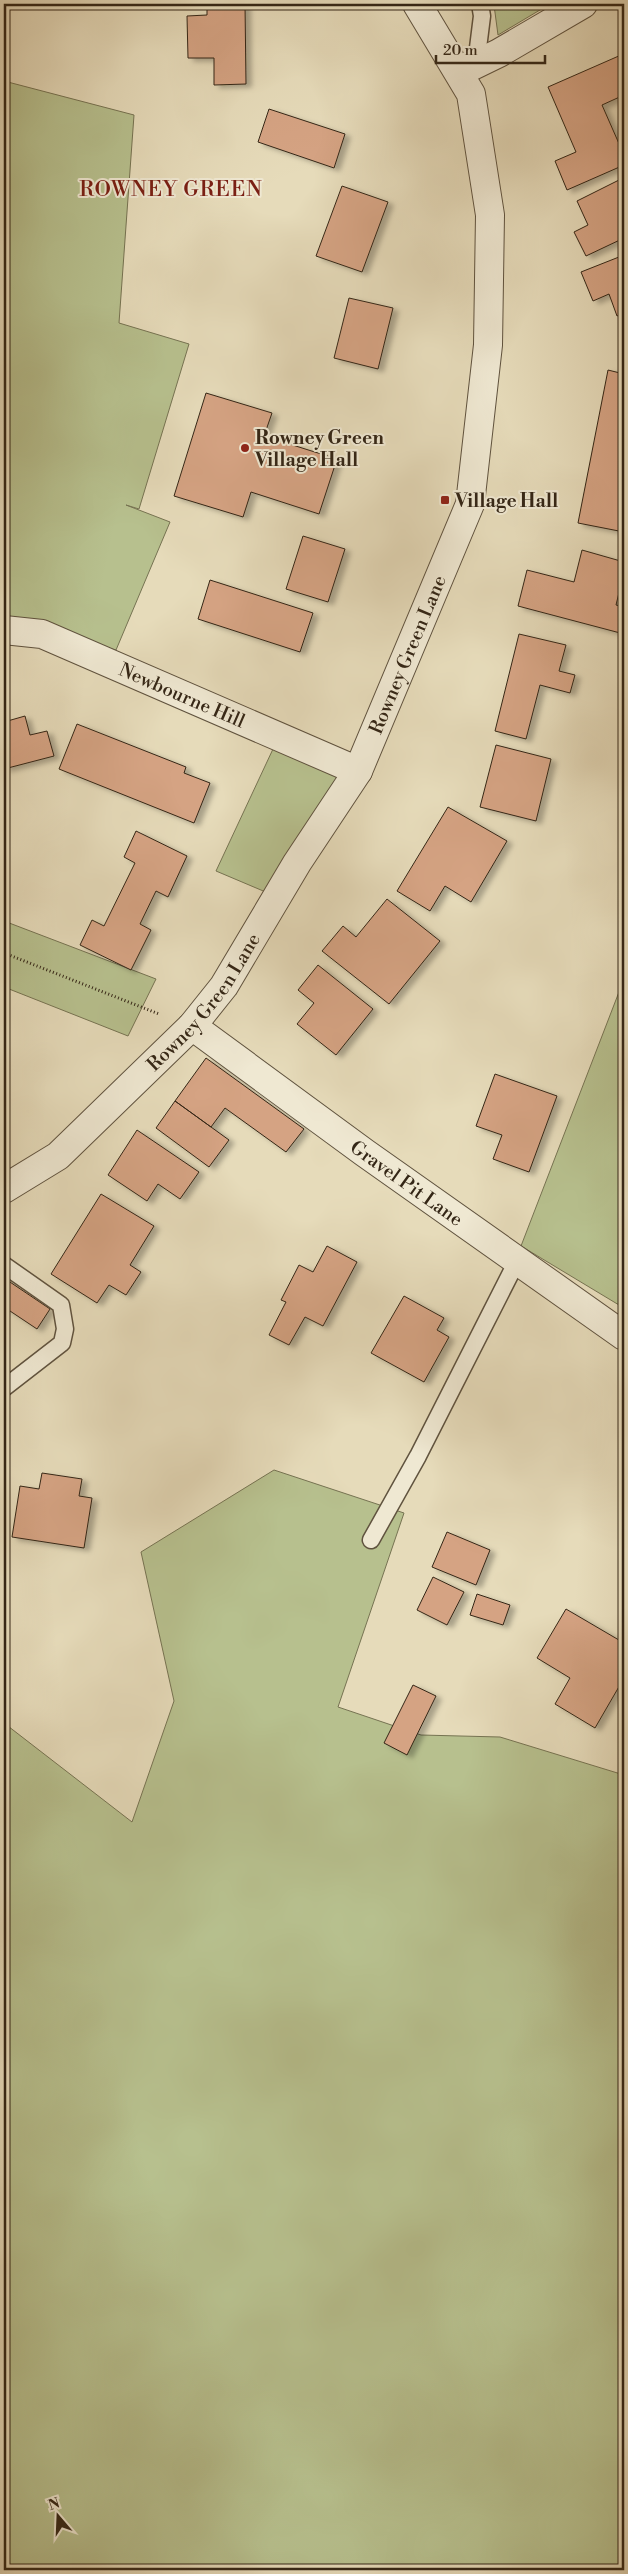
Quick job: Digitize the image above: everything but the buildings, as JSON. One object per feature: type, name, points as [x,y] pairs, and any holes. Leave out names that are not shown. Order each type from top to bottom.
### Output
[{"type":"street","name":"Rowney Green Lane","points":[[4,1189],[58,1156],[192,1026],[224,986],[297,863],[358,772],[470,504],[488,345],[490,215],[468,68],[417,4]]},
{"type":"street","points":[[468,68],[583,4]]},
{"type":"street","name":"Newbourne Hill","points":[[4,630],[42,634],[358,772]]},
{"type":"street","name":"Gravel Pit Lane","points":[[192,1026],[365,1153],[518,1259],[624,1336]]},
{"type":"lane","points":[[468,68],[482,16],[480,4]]},
{"type":"lane","points":[[371,1540],[418,1456],[518,1259]]},
{"type":"lane","points":[[4,1266],[61,1305],[65,1329],[62,1343],[4,1388]]},
{"type":"path","points":[[4,954],[192,1026]]},
{"type":"green space","points":[[550,4],[498,35],[494,5]]},
{"type":"green space","points":[[4,81],[134,115],[119,323],[189,344],[139,509],[126,505],[170,522],[116,650],[4,622]]},
{"type":"green space","points":[[273,749],[343,777],[268,893],[216,871]]},
{"type":"green space","points":[[4,921],[156,979],[128,1036],[4,987]]},
{"type":"green space","points":[[624,979],[624,1308],[521,1246]]},
{"type":"green space","points":[[274,1470],[404,1513],[338,1707],[421,1735],[500,1737],[624,1775],[624,2570],[4,2570],[4,1723],[132,1822],[174,1701],[141,1552]]},
{"type":"place","name":"Rowney Green Village Hall","points":[[245,448]]},
{"type":"place","name":"Village Hall","points":[[445,500]]},
{"type":"district","name":"ROWNEY GREEN","points":[[171,189]]}]
